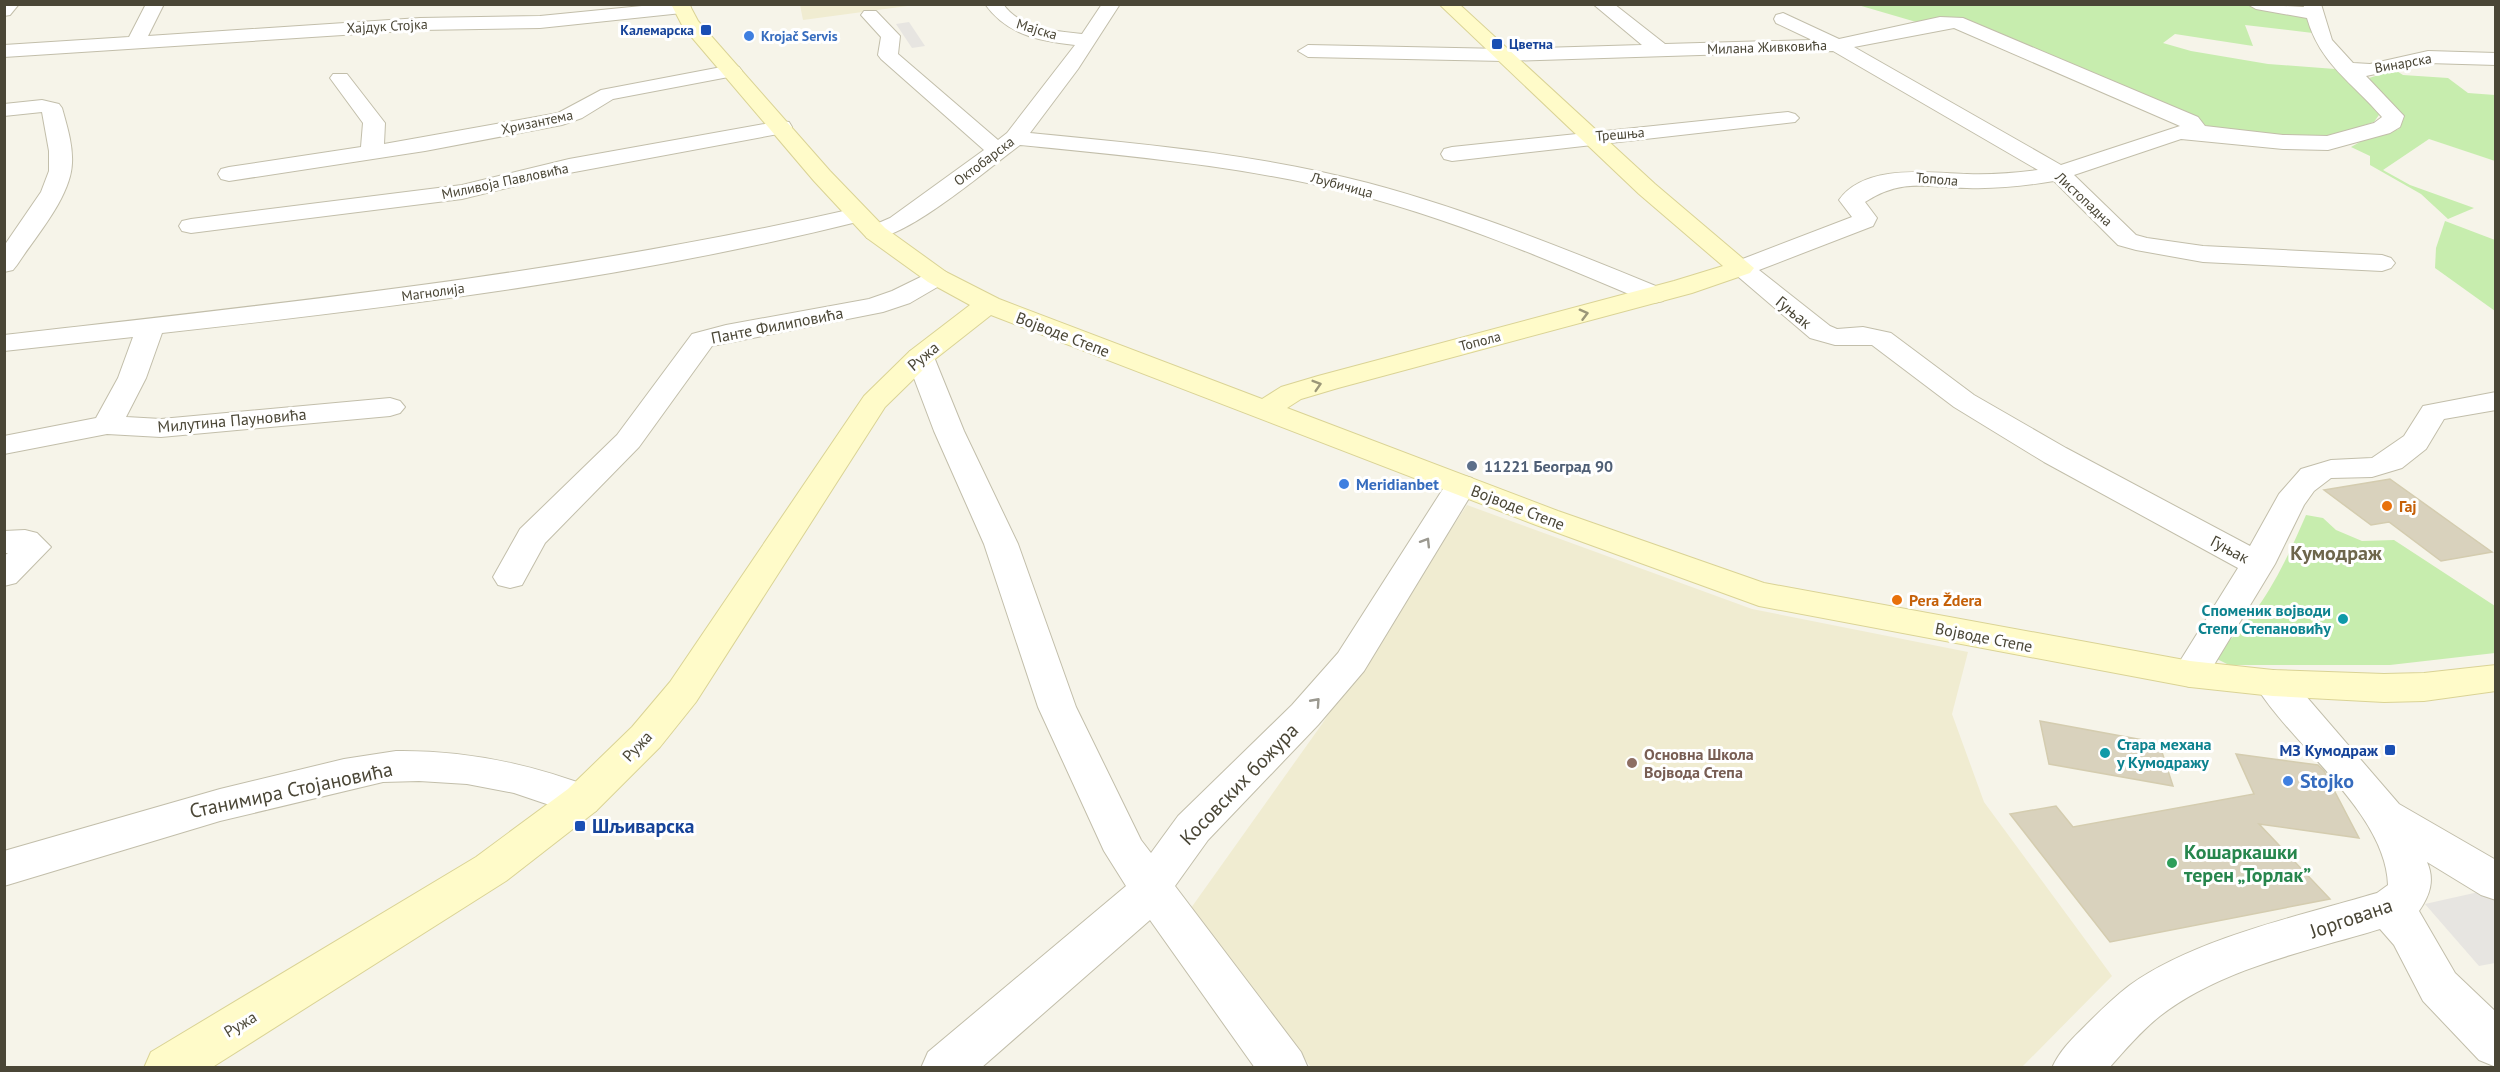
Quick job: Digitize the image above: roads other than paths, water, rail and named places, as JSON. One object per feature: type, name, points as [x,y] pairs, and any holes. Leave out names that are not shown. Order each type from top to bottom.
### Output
[{"type":"street","points":[[4,10],[10,4]]},
{"type":"street","points":[[135,43],[155,4]]},
{"type":"street","name":"Мајска","points":[[994,4],[1003,16],[1018,26],[1060,37],[1087,40]]},
{"type":"street","name":"Октобарска","points":[[876,233],[899,223],[1007,145],[1025,129],[1111,4]]},
{"type":"street","name":"Гуњак","points":[[1448,4],[1647,189],[1820,332],[1835,337],[1863,335],[1881,339],[1964,401],[2055,455],[2258,564]]},
{"type":"street","points":[[1602,4],[1659,49]]},
{"type":"street","name":"Топола","points":[[1265,410],[1292,393],[1328,381],[1654,295],[1741,268],[1864,221],[1865,218],[1851,200],[1896,177],[1985,182],[2059,173],[2166,135],[2198,132],[2283,142],[2328,143],[2374,130],[2392,122],[2393,116],[2388,110],[2346,69],[2326,45],[2313,9],[2256,4]]},
{"type":"street","name":"Хајдук Стојка","points":[[13,51],[420,24],[550,22],[681,6]]},
{"type":"street","name":"Војводе Степе","points":[[681,6],[690,23],[857,214],[876,233],[937,277],[990,305],[1700,574],[1759,594],[2190,674],[2273,683],[2414,687],[2496,678]]},
{"type":"street","points":[[870,15],[891,36],[887,52],[892,59],[1007,145]]},
{"type":"street","name":"Листопадна","points":[[1783,19],[1837,45],[2059,173],[2127,240],[2145,246],[2203,254],[2382,263]]},
{"type":"street","name":"Милана Живковића","points":[[1308,51],[1504,55],[1837,45],[1940,23],[1965,24],[2190,122],[2198,132]]},
{"type":"street","points":[[4,72],[13,51]]},
{"type":"street","name":"Винарска","points":[[2346,69],[2370,70],[2428,57],[2496,59]]},
{"type":"street","name":"Хризантема","points":[[229,174],[562,119],[579,114],[603,96],[732,71]]},
{"type":"street","points":[[340,78],[374,123],[372,152]]},
{"type":"street","points":[[4,110],[42,106],[52,108],[63,161],[53,192],[4,265]]},
{"type":"street","name":"Трешња","points":[[1452,154],[1593,137],[1788,118]]},
{"type":"street","name":"Миливоја Павловића","points":[[191,226],[462,192],[569,166],[781,127]]},
{"type":"street","name":"Љубичица","points":[[1007,145],[1168,153],[1319,178],[1492,229],[1654,295]]},
{"type":"street","name":"Магнолија","points":[[4,343],[382,299],[632,262],[732,243],[857,214]]},
{"type":"street","name":"Панте Филиповића","points":[[510,577],[532,537],[628,441],[699,342],[713,336],[874,306],[901,297],[937,277]]},
{"type":"street","name":"Ружа","points":[[168,1068],[459,890],[526,845],[582,800],[661,720],[709,652],[868,410],[890,385],[920,357],[978,310],[990,305]]},
{"type":"street","points":[[107,425],[132,378],[151,326]]},
{"type":"street","points":[[920,357],[949,431],[1001,544],[1057,707],[1110,823],[1125,851],[1284,1068]]},
{"type":"street","points":[[2190,674],[2258,564],[2283,517],[2310,477],[2330,469],[2373,468],[2386,464],[2415,442],[2423,432],[2425,418],[2430,413],[2496,401]]},
{"type":"street","name":"Милутина Пауновића","points":[[4,445],[107,425],[161,428],[390,407]]},
{"type":"street","name":"Косовских божура","points":[[945,1068],[1137,905],[1193,828],[1305,715],[1352,662],[1461,485]]},
{"type":"street","points":[[4,542],[25,540],[34,547],[4,575]]},
{"type":"street","name":"Јоргована","points":[[2076,1068],[2151,996],[2200,972],[2274,943],[2389,908],[2402,900],[2410,889],[2409,869],[2385,816],[2273,683]]},
{"type":"street","name":"Станимира Стојановића","points":[[4,869],[211,806],[393,766],[448,768],[500,776],[537,784],[582,800]]},
{"type":"street","points":[[2385,816],[2496,882]]},
{"type":"street","points":[[2389,908],[2410,932],[2439,987],[2496,1045]]},
{"type":"place","name":"Калемарска","points":[[706,30]]},
{"type":"place","name":"Krojač Servis","points":[[749,36]]},
{"type":"place","name":"Цветна","points":[[1497,44]]},
{"type":"place","name":"11221 Београд 90","points":[[1472,466]]},
{"type":"place","name":"Meridianbet","points":[[1344,484]]},
{"type":"place","name":"Гај","points":[[2387,506]]},
{"type":"place","name":"Pera Ždera","points":[[1897,600]]},
{"type":"place","name":"Споменик војводи Степи Степановићу","points":[[2343,619]]},
{"type":"place","name":"МЗ Кумодраж","points":[[2390,750]]},
{"type":"place","name":"Стара механа у Кумодражу","points":[[2105,753]]},
{"type":"place","name":"Основна Школа Војвода Степа","points":[[1632,763]]},
{"type":"place","name":"Stojko","points":[[2288,781]]},
{"type":"place","name":"Шљиварска","points":[[580,826]]},
{"type":"place","name":"Кошаркашки терен „Торлак”","points":[[2172,863]]},
{"type":"district","name":"Кумодраж","points":[[2336,553]]}]
